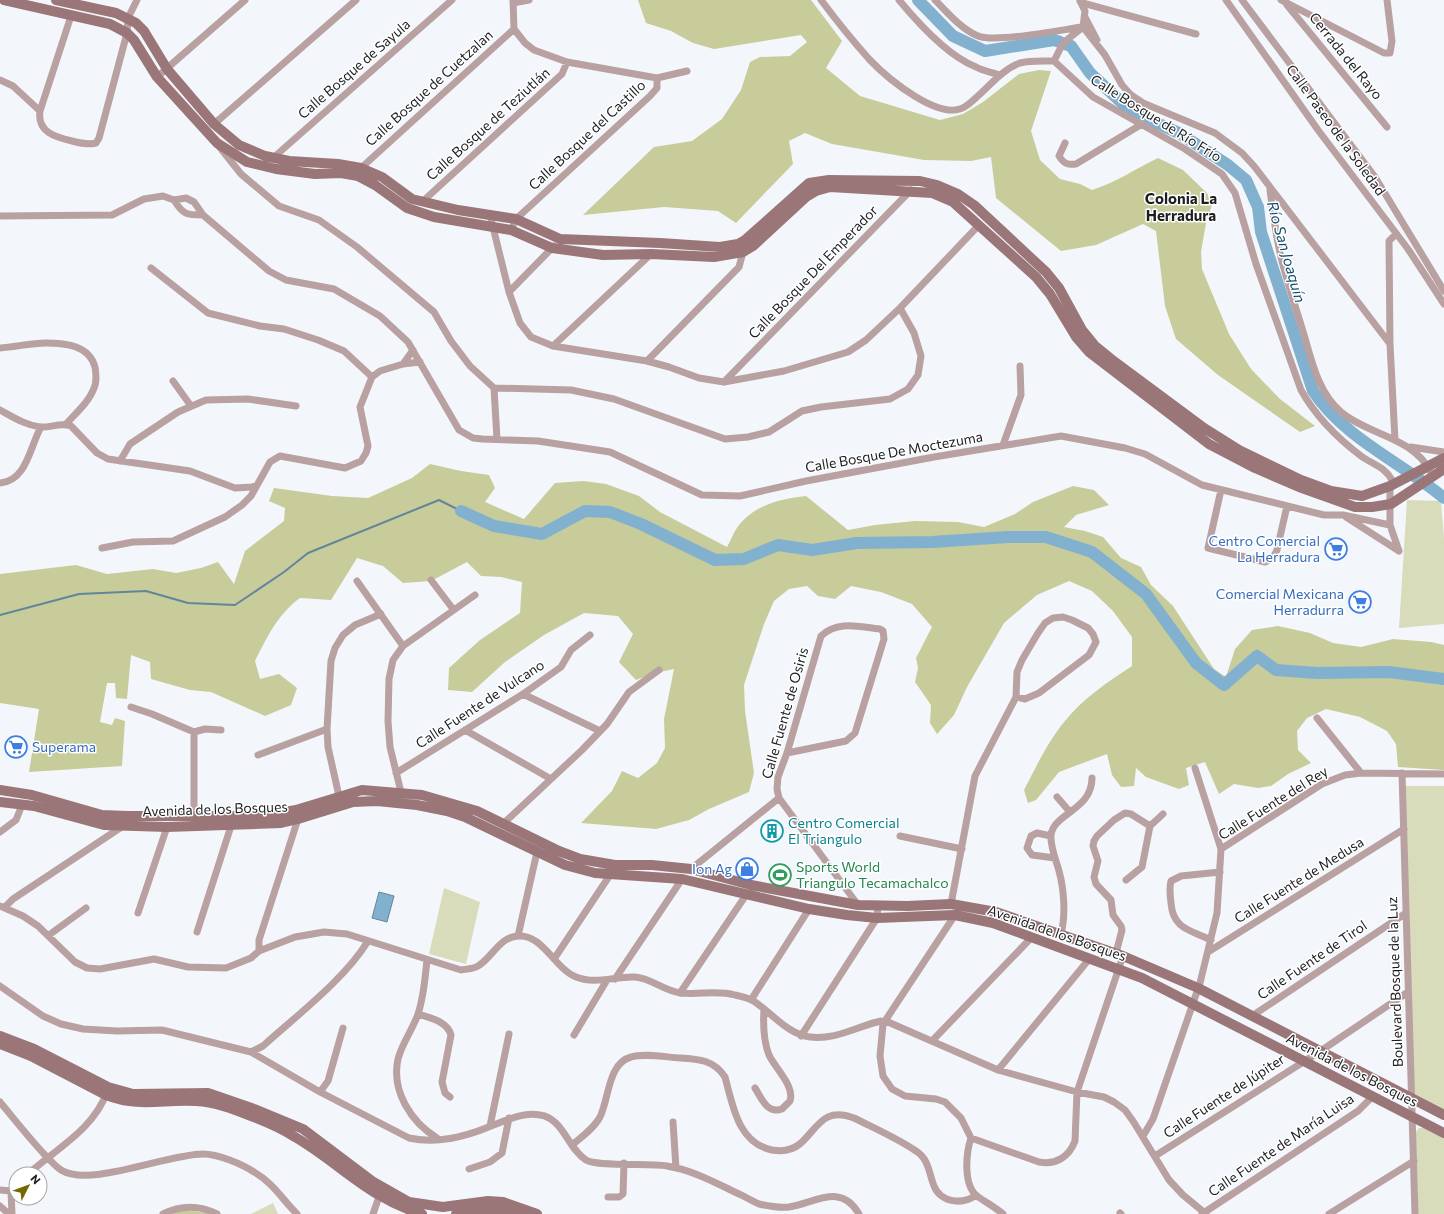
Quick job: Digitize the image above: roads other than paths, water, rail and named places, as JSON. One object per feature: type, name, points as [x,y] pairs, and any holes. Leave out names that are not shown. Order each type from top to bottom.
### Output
[{"type":"main road","points":[[3,0],[110,24],[127,33],[134,40],[157,77],[217,143],[248,162],[276,169],[307,173],[341,173],[358,176],[375,185],[407,208],[434,217],[511,230],[552,248],[603,255],[651,254],[714,257],[743,252],[753,246],[816,191],[830,187],[932,193],[953,202],[1036,278],[1050,294],[1076,337],[1089,352],[1203,439],[1255,468],[1299,487],[1355,507],[1372,508],[1391,504],[1444,469]]},
{"type":"main road","points":[[56,0],[116,13],[128,18],[144,31],[167,69],[214,124],[239,145],[273,158],[361,168],[382,177],[412,199],[516,219],[560,240],[660,243],[720,247],[738,244],[745,240],[809,183],[829,180],[920,181],[958,194],[974,205],[1046,272],[1059,288],[1082,330],[1095,346],[1111,360],[1204,428],[1239,450],[1301,480],[1331,491],[1362,496],[1391,486],[1444,458]]},
{"type":"main road","name":"Avenida de los Bosques","points":[[0,790],[32,795],[102,814],[263,816],[297,815],[353,802],[377,801],[417,805],[447,811],[465,817],[565,865],[610,875],[652,876],[682,879],[809,909],[877,918],[955,915],[993,923],[1120,969],[1193,1004],[1444,1133]]},
{"type":"main road","name":"Avenida de los Bosques","points":[[0,802],[34,806],[90,823],[123,826],[167,827],[231,826],[281,823],[339,796],[362,790],[401,792],[422,795],[477,811],[559,851],[580,859],[615,865],[652,865],[691,869],[758,886],[858,905],[878,906],[951,904],[996,912],[1120,955],[1198,988],[1319,1052],[1444,1115]]},
{"type":"main road","points":[[0,795],[19,798],[34,806]]},
{"type":"main road","points":[[0,1036],[34,1049],[130,1103],[206,1102],[251,1116],[276,1126],[297,1137],[405,1209],[422,1214]]},
{"type":"main road","points":[[0,1044],[31,1056],[107,1091]]},
{"type":"main road","points":[[1375,1098],[1385,1085]]},
{"type":"main road","points":[[380,1192],[428,1206],[442,1207],[488,1201],[503,1202],[537,1214]]},
{"type":"main road","points":[[456,1214],[488,1210],[518,1214]]},
{"type":"street","points":[[0,6],[3,0]]},
{"type":"street","points":[[70,16],[40,111],[39,119],[41,126],[46,132],[58,138],[90,145],[96,143],[99,138],[127,33],[128,18],[137,0]]},
{"type":"street","points":[[157,77],[245,0]]},
{"type":"street","points":[[214,124],[356,0]]},
{"type":"street","name":"Calle Bosque de Sayula","points":[[273,158],[452,0]]},
{"type":"street","points":[[514,29],[513,1],[529,0]]},
{"type":"street","points":[[821,0],[870,60],[920,100],[936,108],[950,111],[965,107],[991,85],[999,75],[1020,63],[1054,61],[1063,43],[1083,27],[1085,17]]},
{"type":"street","points":[[899,0],[915,19],[954,55],[975,67],[999,75]]},
{"type":"street","points":[[935,0],[958,23],[979,36],[1010,38],[1083,27]]},
{"type":"street","name":"Calle Paseo de la Soledad","points":[[1226,0],[1318,130],[1408,248],[1444,304]]},
{"type":"street","name":"Calle Paseo de la Soledad","points":[[1242,0],[1375,177],[1444,291]]},
{"type":"street","points":[[1283,1],[1379,51],[1390,53],[1392,41],[1387,0]]},
{"type":"street","name":"Cerrada del Rayo","points":[[1283,1],[1387,127]]},
{"type":"street","points":[[1081,2],[1085,17],[1098,42]]},
{"type":"street","points":[[1081,2],[1196,34]]},
{"type":"street","name":"Calle Bosque de Río Frío","points":[[1083,27],[1105,55],[1122,85],[1131,95],[1143,103],[1214,133],[1242,153],[1390,344]]},
{"type":"street","name":"Calle Bosque del Castillo","points":[[514,29],[525,43],[534,50],[567,62],[657,78],[656,88],[650,96],[516,219]]},
{"type":"street","name":"Calle Bosque de Cuetzalan","points":[[361,168],[514,29]]},
{"type":"street","name":"Calle Bosque de Río Frío","points":[[1054,61],[1093,97],[1142,124],[1222,174],[1230,183],[1235,193],[1256,264],[1300,390],[1311,408],[1325,425],[1361,456],[1389,473],[1392,480],[1391,486]]},
{"type":"street","name":"Calle Bosque de Teziutlán","points":[[422,202],[562,74],[567,62]]},
{"type":"street","points":[[657,78],[687,71]]},
{"type":"street","points":[[0,80],[13,86],[40,111]]},
{"type":"street","points":[[1065,143],[1060,150],[1059,156],[1063,162],[1069,165],[1076,164],[1142,124]]},
{"type":"street","points":[[217,143],[241,174],[279,206],[319,220],[357,247],[434,312],[451,341],[470,366],[494,388],[571,390],[614,399],[725,439],[748,437],[769,432],[802,412],[821,407],[890,399],[908,389],[918,375],[921,356],[914,333],[900,308]]},
{"type":"street","name":"Calle Bosque Del Emperador","points":[[724,382],[920,181]]},
{"type":"street","points":[[1269,187],[1282,261],[1313,365],[1324,392],[1341,412],[1357,423],[1395,440],[1422,457],[1432,476]]},
{"type":"street","name":"Calle Bosque De Moctezuma","points":[[0,216],[112,215],[144,199],[163,196],[174,200],[186,198],[194,202],[203,215],[269,271],[286,280],[334,289],[380,316],[408,342],[459,430],[473,438],[538,441],[610,452],[702,495],[740,496],[806,481],[1061,436],[1117,446],[1145,454],[1202,485],[1324,515],[1343,515],[1390,525]]},
{"type":"street","points":[[174,200],[180,210],[188,215],[203,215]]},
{"type":"street","points":[[1273,216],[1277,212],[1284,211],[1289,213]]},
{"type":"street","points":[[490,215],[509,292],[520,323],[532,337],[553,346],[647,361],[699,378],[724,382],[784,371],[848,352],[866,340],[900,308],[979,225]]},
{"type":"street","points":[[511,230],[516,219]]},
{"type":"street","points":[[1395,440],[1390,344],[1389,242],[1396,234]]},
{"type":"street","points":[[509,292],[560,240]]},
{"type":"street","points":[[647,361],[739,267],[743,252]]},
{"type":"street","points":[[553,346],[651,254]]},
{"type":"street","points":[[150,268],[208,313],[260,326],[284,329],[318,340],[344,351],[372,377]]},
{"type":"street","points":[[1425,275],[1432,270]]},
{"type":"street","points":[[0,348],[45,343],[70,345],[84,351],[93,361],[96,372],[95,387],[88,400],[66,424]]},
{"type":"street","points":[[403,364],[412,350]]},
{"type":"street","points":[[102,548],[133,542],[173,541],[231,513],[251,496],[270,462],[280,456],[345,468],[361,461],[368,446],[360,407],[372,377],[380,371],[403,364],[420,362]]},
{"type":"street","points":[[1004,445],[1021,396],[1020,366]]},
{"type":"street","points":[[173,381],[191,406]]},
{"type":"street","points":[[494,388],[497,439]]},
{"type":"street","points":[[120,461],[130,444],[178,412],[206,400],[248,399],[296,406]]},
{"type":"street","points":[[0,410],[24,423],[41,427],[66,424],[71,426],[98,453],[108,459],[190,472],[235,488],[252,487],[256,485]]},
{"type":"street","points":[[0,483],[16,478],[25,466],[35,438],[41,427]]},
{"type":"street","points":[[1406,446],[1444,452]]},
{"type":"street","points":[[1356,495],[1355,507],[1343,515],[1399,550],[1390,525],[1391,486]]},
{"type":"street","points":[[1221,490],[1208,548],[1265,562],[1273,558],[1277,550],[1287,506]]},
{"type":"street","points":[[431,580],[453,610]]},
{"type":"street","points":[[357,581],[403,646]]},
{"type":"street","points":[[401,792],[390,747],[388,720],[389,679],[393,660],[403,646],[475,595]]},
{"type":"street","points":[[339,796],[328,747],[327,730],[331,661],[335,648],[343,635],[355,625],[381,614]]},
{"type":"street","points":[[951,904],[975,776],[1016,697],[1017,672],[1022,660],[1045,623],[1053,618],[1063,617],[1077,623],[1093,634],[1096,642],[1089,655],[1039,693],[1025,699],[1016,697]]},
{"type":"street","name":"Calle Fuente de Osiris","points":[[787,753],[846,741],[855,733],[884,639],[883,631],[880,629],[840,625],[832,628],[821,636],[787,753],[778,777],[777,790],[779,798],[858,905]]},
{"type":"street","name":"Calle Fuente de Vulcano","points":[[396,773],[523,694],[561,667],[571,650],[590,635]]},
{"type":"street","points":[[504,823],[607,724],[629,692],[659,670]]},
{"type":"street","points":[[523,694],[600,731]]},
{"type":"street","points":[[131,707],[152,714],[194,732],[205,729],[220,730]]},
{"type":"street","points":[[1317,718],[1361,773]]},
{"type":"street","points":[[258,755],[327,730]]},
{"type":"street","points":[[465,730],[551,779]]},
{"type":"street","points":[[194,732],[194,816]]},
{"type":"street","points":[[1194,768],[1221,849]]},
{"type":"street","name":"Calle Fuente del Rey","points":[[1143,1136],[1153,1119],[1193,1004],[1208,952],[1216,913],[1221,849],[1322,784],[1345,775],[1361,773],[1444,774]]},
{"type":"street","name":"Boulevard Bosque de la Luz","points":[[1402,773],[1408,992],[1413,1099],[1415,1214]]},
{"type":"street","points":[[1061,934],[1064,920],[1061,882],[1051,836],[1057,824],[1089,795],[1092,789],[1092,778]]},
{"type":"street","points":[[1057,797],[1070,812]]},
{"type":"street","points":[[691,869],[779,798]]},
{"type":"street","points":[[0,832],[16,820],[22,805]]},
{"type":"street","points":[[971,1138],[1048,1164],[1058,1161],[1066,1156],[1075,1141],[1077,1092],[1120,969],[1122,930],[1119,922],[1113,915],[1111,900],[1096,884],[1094,872],[1098,861],[1093,846],[1094,841],[1114,820],[1125,813],[1130,814],[1150,826]]},
{"type":"street","points":[[1126,880],[1142,867],[1150,826],[1162,814]]},
{"type":"street","points":[[259,951],[259,940],[297,815]]},
{"type":"street","points":[[123,826],[3,906],[38,926],[49,935],[75,962],[87,968],[100,969],[154,959],[188,967],[226,968],[246,960],[259,951],[295,937],[324,932],[347,934],[461,970],[471,969],[478,965],[506,939],[518,936],[528,938],[541,945],[563,969],[574,977],[586,980],[607,980],[633,977],[642,978],[666,989],[680,993],[726,994],[751,1000],[801,1036],[818,1038],[834,1036],[877,1022],[881,1021],[883,1024],[888,1022],[998,1070],[1077,1092],[1104,1097],[1125,1110],[1174,1185],[1203,1214]]},
{"type":"street","points":[[197,932],[231,826]]},
{"type":"street","points":[[138,914],[167,827]]},
{"type":"street","name":"Calle Fuente de Medusa","points":[[1208,952],[1404,829]]},
{"type":"street","points":[[1051,836],[1034,834],[1031,836],[1027,848],[1032,855],[1055,858]]},
{"type":"street","points":[[900,836],[962,849]]},
{"type":"street","points":[[518,936],[537,852]]},
{"type":"street","points":[[1211,940],[1177,923],[1172,912],[1170,887],[1171,881],[1181,876],[1220,872]]},
{"type":"street","points":[[554,958],[610,875]]},
{"type":"street","points":[[615,979],[682,879]]},
{"type":"street","points":[[680,993],[746,895]]},
{"type":"street","points":[[801,1036],[877,918],[878,906]]},
{"type":"street","points":[[49,935],[86,908]]},
{"type":"street","points":[[751,1000],[809,909]]},
{"type":"street","name":"Calle Fuente de Tirol","points":[[1252,1016],[1406,913]]},
{"type":"street","points":[[955,915],[883,1024],[880,1045],[880,1066],[888,1085],[896,1092],[905,1096],[936,1099],[945,1102],[961,1118],[971,1138],[967,1154],[967,1166],[970,1183],[976,1195],[1003,1214]]},
{"type":"street","points":[[932,1041],[1032,937]]},
{"type":"street","points":[[252,1052],[263,1046],[330,985],[361,953],[368,941]]},
{"type":"street","points":[[998,1070],[1090,958]]},
{"type":"street","points":[[427,960],[424,987],[418,1014],[398,1059],[397,1075],[403,1104],[422,1130],[437,1138]]},
{"type":"street","points":[[574,1035],[607,980]]},
{"type":"street","points":[[0,986],[43,1016],[61,1024],[96,1030],[162,1030],[252,1052],[320,1092],[409,1138],[424,1142],[437,1138],[450,1139],[509,1118],[527,1114],[542,1115],[554,1121],[579,1154],[590,1162],[624,1163],[676,1168],[692,1172],[758,1204],[788,1207],[821,1197],[834,1196],[850,1203],[859,1214]]},
{"type":"street","name":"Calle Fuente de Júpiter","points":[[1155,1156],[1319,1052],[1408,992]]},
{"type":"street","points":[[755,1088],[766,1106],[772,1110],[782,1109],[790,1101],[790,1090],[769,1055],[764,1040],[762,1026],[764,1009]]},
{"type":"street","points":[[418,1014],[439,1022],[449,1029],[450,1035],[442,1082],[444,1093],[450,1097]]},
{"type":"street","points":[[320,1092],[328,1082],[343,1028]]},
{"type":"street","points":[[490,1126],[509,1034]]},
{"type":"street","points":[[572,1145],[593,1126],[599,1118],[616,1070],[626,1059],[636,1056],[700,1059],[713,1064],[722,1072],[725,1077],[737,1120],[744,1133],[753,1141],[765,1148],[779,1151],[790,1149],[801,1143],[821,1121],[832,1115],[843,1114],[854,1118],[918,1152],[928,1168],[934,1188],[945,1198],[959,1202],[968,1200],[976,1195]]},
{"type":"street","points":[[38,1166],[74,1138],[91,1120],[107,1091]]},
{"type":"street","name":"Calle Fuente de María Luisa","points":[[1203,1214],[1358,1111],[1375,1098]]},
{"type":"street","points":[[0,1102],[48,1158],[61,1170],[73,1174],[100,1175],[176,1157],[205,1154],[237,1163],[256,1172],[273,1186],[297,1214]]},
{"type":"street","points":[[469,1169],[490,1162],[497,1158],[502,1152],[509,1118]]},
{"type":"street","points":[[673,1122],[676,1168]]},
{"type":"street","points":[[1329,1214],[1414,1161]]},
{"type":"street","points":[[608,1197],[619,1197],[624,1192],[624,1163]]},
{"type":"street","points":[[373,1214],[380,1192]]},
{"type":"street","points":[[0,1206],[9,1214]]},
{"type":"street","points":[[163,1214],[182,1207],[190,1207],[217,1214]]},
{"type":"water","points":[[379,892],[394,896],[387,922],[372,918]]},
{"type":"waterway","name":"Río San Joaquín","points":[[918,0],[953,36],[985,51],[1054,40],[1060,42]]},
{"type":"waterway","name":"Río San Joaquín","points":[[1065,44],[1071,46],[1090,73],[1132,112],[1179,133],[1228,165],[1246,180],[1258,207],[1261,232],[1313,391],[1326,408],[1341,423],[1374,449],[1444,498]]},
{"type":"waterway","points":[[0,615],[79,594],[146,591],[188,603],[235,605],[284,572],[308,553],[439,500],[461,511]]},
{"type":"waterway","points":[[461,511],[494,526],[542,534],[585,511],[610,512],[641,524],[715,560],[744,559],[778,545],[812,550],[857,543],[932,542],[1008,537],[1046,537],[1092,552],[1146,594],[1196,663],[1224,685],[1257,656],[1276,670],[1317,673],[1389,672],[1444,679]]},
{"type":"place","name":"Centro Comercial La Herradura","points":[[1336,549]]},
{"type":"place","name":"Comercial Mexicana Herradurra","points":[[1360,602]]},
{"type":"place","name":"Superama","points":[[16,747]]},
{"type":"place","name":"Centro Comercial El Triangulo","points":[[772,831]]},
{"type":"place","name":"Ion Ag","points":[[747,869]]},
{"type":"place","name":"Sports World Triangulo Tecamachalco","points":[[780,875]]},
{"type":"district","name":"Colonia La Herradura","points":[[1181,208]]}]
